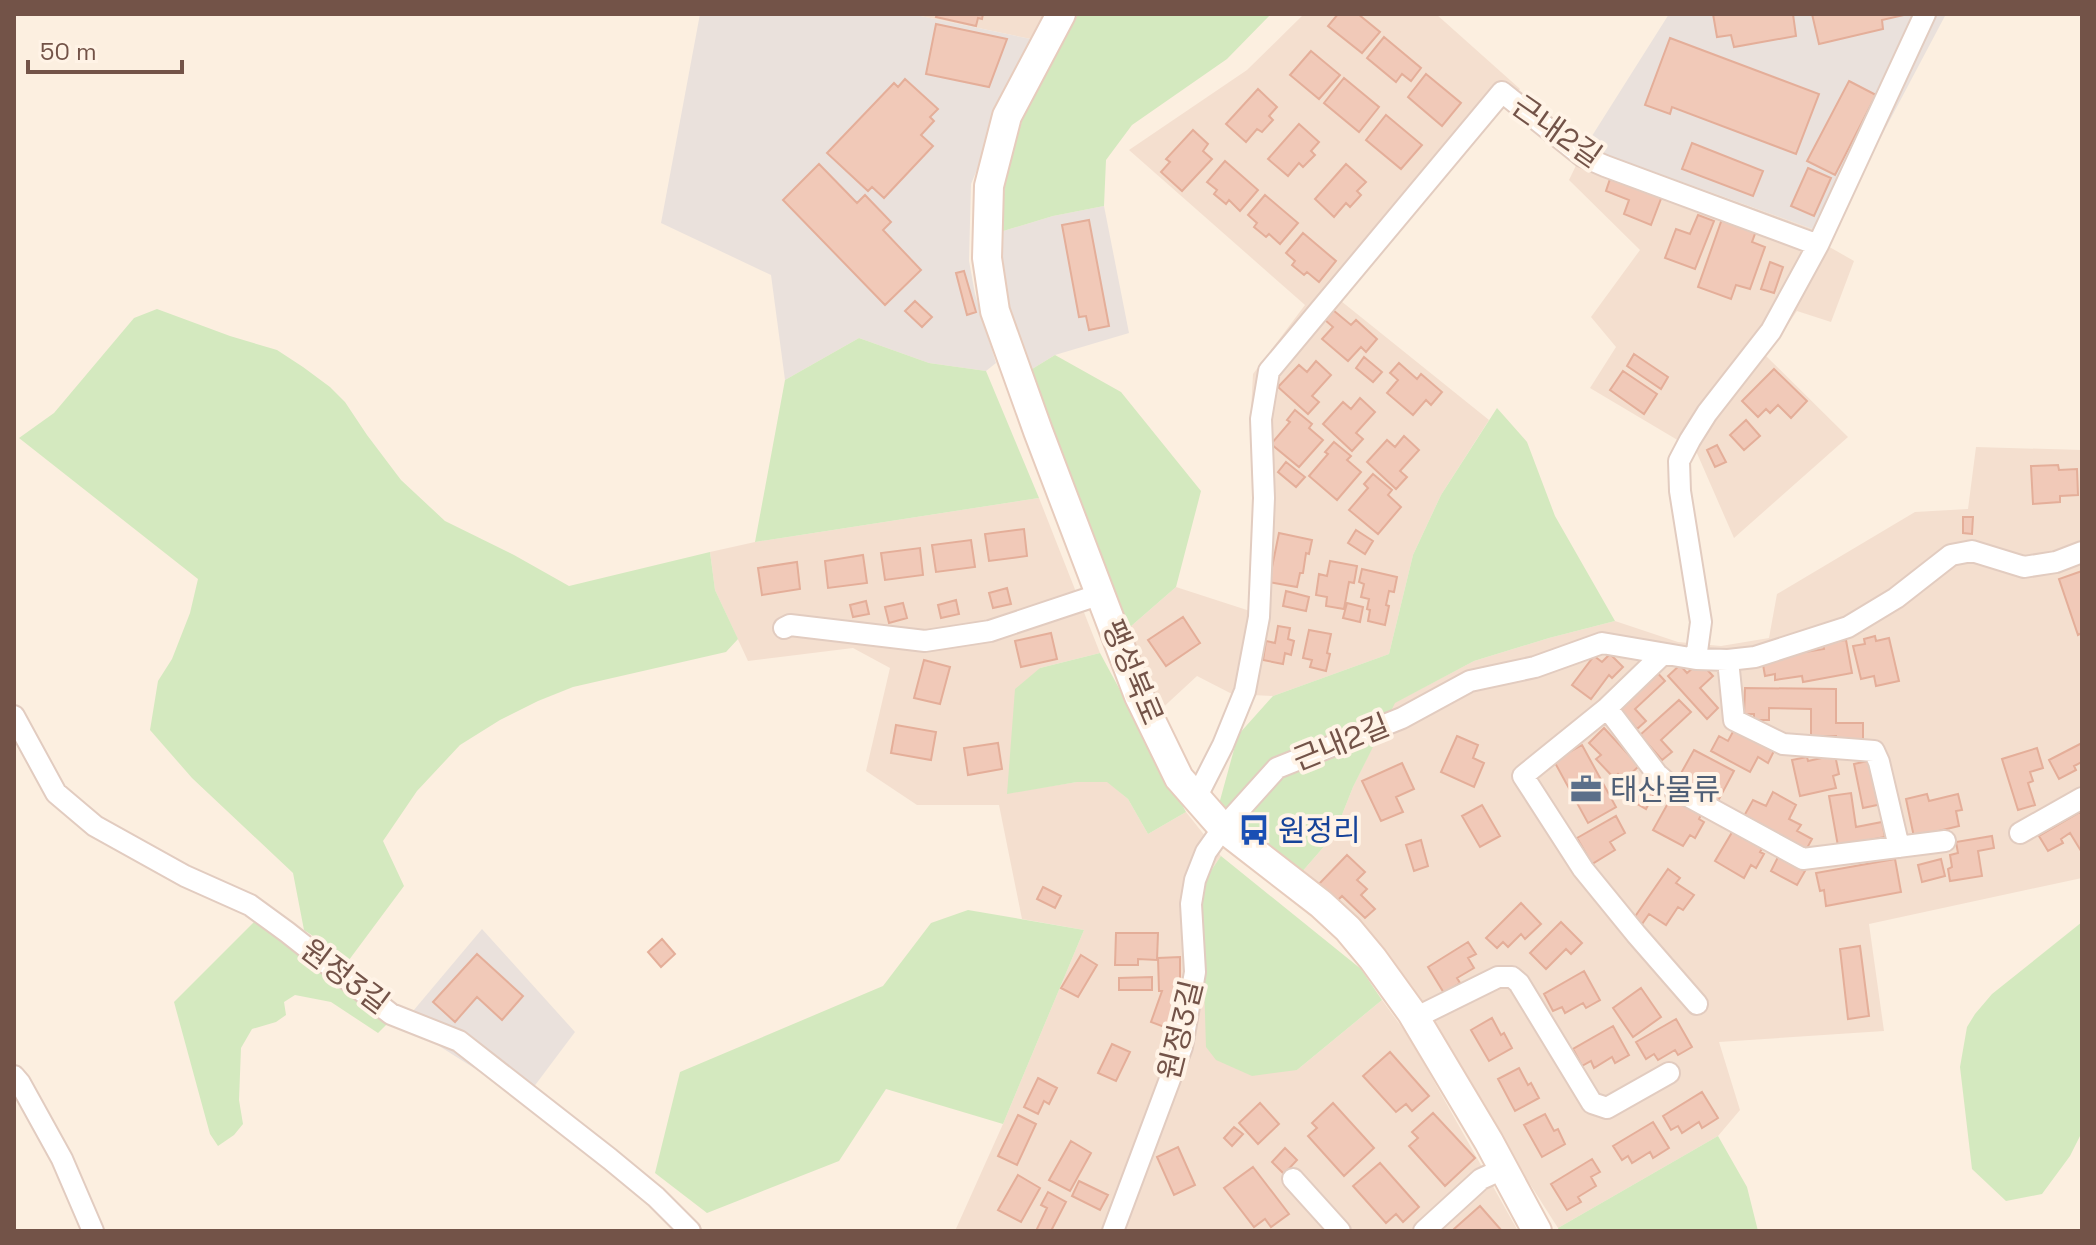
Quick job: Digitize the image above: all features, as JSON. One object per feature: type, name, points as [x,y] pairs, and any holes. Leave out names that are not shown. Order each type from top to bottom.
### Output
[{"type":"street","name":"팽성북로","points":[[1061,14],[1007,116],[989,186],[987,258],[995,311],[1139,696],[1179,778],[1196,798],[1223,828],[1321,904],[1348,929],[1373,959],[1415,1018],[1537,1231]]},
{"type":"street","points":[[1696,659],[1701,622],[1680,491],[1679,461],[1707,413],[1771,331],[1818,245],[1925,14]]},
{"type":"street","name":"근내2길","points":[[1196,798],[1223,745],[1245,691],[1259,617],[1264,498],[1261,419],[1269,371],[1502,92],[1582,156],[1818,245]]},
{"type":"street","name":"근내2길","points":[[1223,828],[1277,768],[1402,718],[1470,681],[1535,667],[1602,643],[1696,659],[1755,657],[1848,627],[1896,598],[1951,555],[1972,551],[2024,567],[2056,562],[2082,552]]},
{"type":"street","points":[[784,628],[790,625],[925,641],[990,631],[1101,594]]},
{"type":"street","points":[[1663,654],[1607,708],[1523,776],[1583,869],[1697,1004]]},
{"type":"street","points":[[1728,660],[1734,720],[1783,744],[1874,751],[1899,847]]},
{"type":"street","points":[[1607,708],[1657,774],[1673,788],[1803,859],[1945,841]]},
{"type":"street","name":"원정3길","points":[[14,716],[56,793],[95,826],[185,876],[250,905],[391,1014],[459,1041],[610,1159],[656,1197],[690,1231]]},
{"type":"street","points":[[2020,833],[2082,798]]},
{"type":"street","name":"원정3길","points":[[1113,1231],[1182,1047],[1195,972],[1191,904],[1195,880],[1206,852],[1223,828]]},
{"type":"street","points":[[1415,1018],[1498,977],[1512,977],[1519,983],[1592,1103],[1607,1108],[1669,1073]]},
{"type":"street","points":[[14,1076],[62,1159],[93,1231]]},
{"type":"street","points":[[1424,1231],[1481,1179],[1503,1169]]},
{"type":"street","points":[[1293,1179],[1340,1231]]},
{"type":"shaded area","points":[[700,14],[911,14],[1031,39],[971,184],[969,261],[975,294],[996,363],[986,371],[929,363],[859,338],[785,380],[771,275],[661,223]]},
{"type":"shaded area","points":[[911,14],[1045,14],[1031,39]]},
{"type":"shaded area","points":[[1304,14],[1436,14],[1520,89],[1341,301],[1489,420],[1441,495],[1413,555],[1389,654],[1273,696],[1232,694],[1197,676],[1157,713],[1122,634],[1176,587],[1250,611],[1254,508],[1250,429],[1253,374],[1305,305],[1129,150],[1247,70]]},
{"type":"shaded area","points":[[1669,14],[1946,14],[1829,235],[1585,147]]},
{"type":"shaded area","points":[[1585,147],[1829,235],[1826,245],[1854,261],[1831,322],[1797,311],[1766,356],[1848,437],[1734,538],[1696,451],[1590,388],[1616,347],[1591,317],[1640,250],[1569,180]]},
{"type":"shaded area","points":[[1104,206],[1129,333],[1055,355],[1024,374],[1000,292],[1000,232],[1053,216]]},
{"type":"shaded area","points":[[1976,447],[2082,450],[2082,878],[1869,924],[1884,1031],[1719,1042],[1740,1110],[1718,1136],[1558,1228],[1367,929],[1301,873],[1334,835],[1353,787],[1394,703],[1474,661],[1615,621],[1678,642],[1721,646],[1769,638],[1777,594],[1915,512],[1968,509]]},
{"type":"shaded area","points":[[1039,498],[1100,653],[1040,668],[1012,739],[1008,793],[1077,782],[1108,782],[1128,799],[1148,834],[1186,812],[1221,856],[1201,885],[1297,1070],[1382,1000],[1409,1037],[1518,1231],[955,1231],[1084,930],[1022,919],[999,805],[917,805],[866,771],[890,668],[853,648],[748,661],[715,590],[710,552],[755,542]]},
{"type":"shaded area","points":[[482,929],[575,1032],[524,1100],[403,1023]]},
{"type":"green space","points":[[1078,14],[1271,14],[1227,59],[1132,125],[1106,160],[1104,206],[1053,216],[1000,232],[1007,166],[1029,100]]},
{"type":"green space","points":[[157,309],[277,350],[303,367],[345,402],[401,480],[445,521],[569,586],[710,552],[715,590],[738,639],[726,652],[573,687],[500,720],[460,745],[417,791],[383,841],[404,886],[349,960],[304,930],[293,873],[192,778],[150,730],[158,681],[172,659],[190,613],[198,579],[19,438],[54,413],[134,318]]},
{"type":"green space","points":[[859,338],[929,363],[986,371],[1039,498],[755,542],[785,380]]},
{"type":"green space","points":[[1055,355],[1121,392],[1201,491],[1176,587],[1122,634],[1024,374]]},
{"type":"green space","points":[[1497,408],[1527,442],[1555,516],[1615,621],[1474,661],[1395,703],[1353,787],[1334,835],[1301,873],[1219,804],[1238,735],[1273,696],[1389,654],[1413,555],[1441,495]]},
{"type":"green space","points":[[1100,653],[1186,812],[1148,834],[1128,799],[1107,782],[1077,782],[1007,794],[1015,689],[1040,668]]},
{"type":"green space","points":[[1221,856],[1361,969],[1382,1000],[1297,1070],[1252,1076],[1216,1060],[1206,1047],[1201,885]]},
{"type":"green space","points":[[968,910],[1084,930],[1003,1124],[886,1089],[839,1161],[707,1213],[655,1173],[680,1072],[883,986],[931,923]]},
{"type":"green space","points":[[254,922],[390,1021],[378,1033],[331,1002],[295,995],[284,1002],[286,1015],[276,1022],[252,1029],[241,1048],[239,1100],[243,1124],[218,1146],[210,1134],[174,1002]]},
{"type":"green space","points":[[2082,922],[2082,1132],[2070,1156],[2042,1194],[2006,1201],[1972,1169],[1960,1067],[1967,1027],[1992,994]]},
{"type":"green space","points":[[1718,1136],[1747,1187],[1758,1231],[1559,1231],[1558,1228]]},
{"type":"building","points":[[937,14],[983,14],[976,26],[936,17]]},
{"type":"building","points":[[1338,14],[1358,14],[1380,32],[1362,53],[1328,26]]},
{"type":"building","points":[[1713,14],[1793,14],[1796,36],[1734,47],[1731,35],[1717,37]]},
{"type":"building","points":[[1812,14],[1908,14],[1882,20],[1883,29],[1819,44]]},
{"type":"building","points":[[936,24],[1007,39],[989,87],[926,74]]},
{"type":"building","points":[[1384,37],[1421,68],[1411,81],[1402,74],[1396,82],[1367,58]]},
{"type":"building","points":[[1670,38],[1819,94],[1796,154],[1672,107],[1670,114],[1645,105]]},
{"type":"building","points":[[1311,51],[1340,75],[1319,99],[1290,75]]},
{"type":"building","points":[[1426,74],[1461,103],[1442,126],[1408,97]]},
{"type":"building","points":[[1344,78],[1379,107],[1359,132],[1324,103]]},
{"type":"building","points":[[905,79],[938,109],[930,117],[934,121],[921,135],[933,146],[884,198],[872,187],[868,191],[827,153],[894,83],[898,87]]},
{"type":"building","points":[[1849,81],[1876,95],[1835,175],[1807,161]]},
{"type":"building","points":[[1258,89],[1277,107],[1269,116],[1273,120],[1262,132],[1257,129],[1246,142],[1226,124]]},
{"type":"building","points":[[1386,115],[1422,145],[1401,169],[1366,140]]},
{"type":"building","points":[[1299,124],[1319,142],[1311,151],[1315,155],[1303,167],[1299,163],[1288,176],[1268,159]]},
{"type":"building","points":[[1193,130],[1208,144],[1203,151],[1212,159],[1182,191],[1161,172],[1170,162],[1166,159]]},
{"type":"building","points":[[1692,143],[1763,171],[1753,196],[1682,169]]},
{"type":"building","points":[[1225,161],[1258,190],[1240,211],[1229,200],[1226,204],[1214,194],[1217,190],[1207,182]]},
{"type":"building","points":[[819,164],[857,203],[865,195],[891,222],[883,230],[921,270],[885,305],[783,200]]},
{"type":"building","points":[[1346,164],[1366,182],[1357,191],[1361,195],[1350,207],[1346,203],[1334,217],[1315,199]]},
{"type":"building","points":[[1808,168],[1831,178],[1814,216],[1791,206]]},
{"type":"building","points":[[1611,176],[1662,196],[1651,225],[1624,214],[1629,200],[1606,191]]},
{"type":"building","points":[[1265,195],[1298,223],[1280,244],[1254,227],[1257,223],[1248,215]]},
{"type":"building","points":[[1698,215],[1714,221],[1695,269],[1665,258],[1676,229],[1690,234]]},
{"type":"building","points":[[1722,219],[1756,231],[1752,242],[1765,247],[1750,289],[1736,285],[1731,299],[1698,287]]},
{"type":"building","points":[[1089,220],[1109,326],[1089,330],[1086,316],[1079,317],[1062,225]]},
{"type":"building","points":[[1303,233],[1336,261],[1319,282],[1292,265],[1295,261],[1286,253]]},
{"type":"building","points":[[1770,262],[1783,267],[1774,293],[1761,289]]},
{"type":"building","points":[[964,271],[976,312],[967,315],[956,273]]},
{"type":"building","points":[[915,301],[932,317],[922,327],[905,311]]},
{"type":"building","points":[[1333,310],[1351,325],[1356,320],[1377,339],[1366,352],[1361,347],[1348,361],[1322,339],[1333,327],[1325,320]]},
{"type":"building","points":[[1634,354],[1668,377],[1661,389],[1627,366]]},
{"type":"building","points":[[1364,357],[1382,372],[1373,382],[1356,368]]},
{"type":"building","points":[[1316,361],[1331,375],[1312,396],[1319,402],[1308,414],[1278,387],[1299,365],[1307,372]]},
{"type":"building","points":[[1399,363],[1417,379],[1421,374],[1442,392],[1431,405],[1426,400],[1413,415],[1387,393],[1398,380],[1390,373]]},
{"type":"building","points":[[1774,369],[1807,401],[1791,418],[1778,405],[1770,413],[1766,409],[1758,417],[1742,401]]},
{"type":"building","points":[[1623,371],[1657,394],[1644,414],[1610,390]]},
{"type":"building","points":[[1360,398],[1375,412],[1356,433],[1363,439],[1352,451],[1323,424],[1343,402],[1351,409]]},
{"type":"building","points":[[1295,410],[1312,424],[1309,428],[1323,440],[1299,467],[1271,444],[1290,422],[1287,420]]},
{"type":"building","points":[[1746,420],[1760,436],[1744,450],[1730,435]]},
{"type":"building","points":[[1404,436],[1419,450],[1400,471],[1407,477],[1396,489],[1367,462],[1387,440],[1395,447]]},
{"type":"building","points":[[1334,442],[1351,456],[1347,460],[1361,472],[1337,500],[1309,476]]},
{"type":"building","points":[[1717,445],[1726,462],[1715,467],[1707,450]]},
{"type":"building","points":[[1286,462],[1305,477],[1296,487],[1278,472]]},
{"type":"building","points":[[2058,465],[2059,470],[2077,469],[2078,495],[2060,496],[2060,502],[2033,504],[2031,466]]},
{"type":"building","points":[[1373,474],[1392,490],[1388,495],[1401,507],[1378,534],[1349,510],[1368,488],[1364,484]]},
{"type":"building","points":[[1963,517],[1973,517],[1972,534],[1963,533]]},
{"type":"building","points":[[1024,529],[1027,556],[989,561],[985,534]]},
{"type":"building","points":[[1356,530],[1373,541],[1365,554],[1348,543]]},
{"type":"building","points":[[1279,533],[1312,540],[1297,587],[1269,582]]},
{"type":"building","points":[[971,540],[975,567],[936,572],[932,545]]},
{"type":"building","points":[[920,548],[923,575],[885,580],[881,553]]},
{"type":"building","points":[[863,555],[867,583],[828,588],[825,561]]},
{"type":"building","points":[[1330,561],[1357,566],[1354,583],[1349,582],[1344,609],[1326,606],[1327,597],[1316,595],[1319,574],[1327,576]]},
{"type":"building","points":[[797,562],[800,589],[762,595],[758,568]]},
{"type":"building","points":[[1362,569],[1397,577],[1394,592],[1389,591],[1385,625],[1368,621],[1369,599],[1361,597],[1364,584],[1359,582]]},
{"type":"building","points":[[2082,571],[2082,633],[2078,635],[2059,579]]},
{"type":"building","points":[[1007,588],[1011,604],[993,608],[989,593]]},
{"type":"building","points":[[1286,591],[1309,597],[1306,611],[1283,606]]},
{"type":"building","points":[[956,600],[959,614],[941,618],[938,605]]},
{"type":"building","points":[[866,601],[869,614],[853,617],[850,605]]},
{"type":"building","points":[[903,603],[907,618],[889,623],[885,607]]},
{"type":"building","points":[[1347,603],[1363,607],[1360,622],[1343,618]]},
{"type":"building","points":[[1183,617],[1200,643],[1166,666],[1148,640]]},
{"type":"building","points":[[1278,626],[1290,628],[1288,639],[1294,641],[1291,655],[1285,653],[1283,664],[1263,660],[1266,641],[1275,643]]},
{"type":"building","points":[[1309,630],[1331,634],[1326,671],[1310,667],[1312,660],[1303,658]]},
{"type":"building","points":[[1051,633],[1057,659],[1021,667],[1015,641]]},
{"type":"building","points":[[1875,636],[1876,641],[1889,638],[1899,681],[1876,686],[1874,676],[1861,679],[1853,646],[1865,644],[1864,639]]},
{"type":"building","points":[[1846,640],[1852,673],[1803,682],[1802,676],[1775,680],[1775,674],[1765,676],[1762,659],[1824,649],[1823,643]]},
{"type":"building","points":[[1610,654],[1623,667],[1612,678],[1609,675],[1591,699],[1572,685],[1594,656],[1602,662]]},
{"type":"building","points":[[924,660],[950,667],[940,704],[914,698]]},
{"type":"building","points":[[1700,662],[1713,676],[1700,688],[1718,708],[1707,719],[1668,676],[1680,665],[1687,673]]},
{"type":"building","points":[[1653,668],[1665,681],[1635,709],[1646,721],[1637,729],[1614,704]]},
{"type":"building","points":[[1745,688],[1836,689],[1836,723],[1863,723],[1863,740],[1811,736],[1811,709],[1769,708],[1769,720],[1754,720],[1754,714],[1744,714]]},
{"type":"building","points":[[1679,700],[1691,712],[1661,740],[1672,752],[1662,760],[1640,735]]},
{"type":"building","points":[[896,725],[936,732],[931,760],[891,753]]},
{"type":"building","points":[[1604,728],[1639,766],[1624,780],[1618,774],[1614,778],[1596,759],[1601,755],[1589,743]]},
{"type":"building","points":[[1735,728],[1775,749],[1768,763],[1758,757],[1750,772],[1711,751],[1719,736],[1728,741]]},
{"type":"building","points":[[1457,736],[1478,745],[1473,758],[1484,763],[1474,787],[1441,772]]},
{"type":"building","points":[[998,743],[1002,769],[968,775],[964,748]]},
{"type":"building","points":[[2082,743],[2082,762],[2074,766],[2076,770],[2059,779],[2049,760]]},
{"type":"building","points":[[1582,745],[1616,807],[1588,823],[1554,761]]},
{"type":"building","points":[[2037,748],[2043,768],[2030,772],[2033,781],[2028,783],[2035,805],[2018,810],[2002,759]]},
{"type":"building","points":[[1694,750],[1734,771],[1718,801],[1689,786],[1691,781],[1680,775]]},
{"type":"building","points":[[1835,755],[1839,774],[1833,776],[1836,788],[1800,796],[1792,760],[1807,757],[1808,761]]},
{"type":"building","points":[[1872,760],[1882,804],[1863,808],[1854,764]]},
{"type":"building","points":[[1402,763],[1414,789],[1396,797],[1403,812],[1381,821],[1362,781]]},
{"type":"building","points":[[1640,787],[1654,794],[1646,809],[1632,801]]},
{"type":"building","points":[[1773,792],[1796,805],[1789,819],[1801,825],[1797,831],[1812,839],[1806,850],[1744,816],[1753,800],[1766,806]]},
{"type":"building","points":[[1851,793],[1856,827],[1882,822],[1885,837],[1838,846],[1829,796]]},
{"type":"building","points":[[1927,794],[1929,801],[1958,794],[1962,810],[1956,811],[1959,826],[1914,837],[1906,799]]},
{"type":"building","points":[[1672,796],[1702,813],[1699,819],[1704,822],[1695,838],[1690,835],[1683,846],[1653,830]]},
{"type":"building","points":[[1482,805],[1500,836],[1480,847],[1462,816]]},
{"type":"building","points":[[2080,812],[2082,850],[2070,833],[2061,839],[2063,843],[2048,851],[2039,836]]},
{"type":"building","points":[[1616,816],[1625,833],[1610,842],[1615,850],[1592,864],[1577,838]]},
{"type":"building","points":[[1734,829],[1763,847],[1760,852],[1764,854],[1756,868],[1751,865],[1744,878],[1715,861]]},
{"type":"building","points":[[1992,836],[1994,848],[1978,851],[1982,876],[1950,881],[1950,855],[1958,853],[1956,842]]},
{"type":"building","points":[[1421,840],[1428,866],[1414,871],[1406,845]]},
{"type":"building","points":[[1347,855],[1365,872],[1357,880],[1367,889],[1361,895],[1375,909],[1365,918],[1342,896],[1337,901],[1319,884]]},
{"type":"building","points":[[1778,857],[1805,871],[1797,885],[1771,871]]},
{"type":"building","points":[[1895,859],[1901,892],[1826,906],[1824,890],[1820,891],[1816,873]]},
{"type":"building","points":[[1941,859],[1945,876],[1922,882],[1918,865]]},
{"type":"building","points":[[1668,869],[1680,878],[1676,883],[1694,895],[1683,910],[1678,907],[1666,925],[1649,914],[1642,924],[1634,918]]},
{"type":"building","points":[[1043,887],[1061,896],[1055,908],[1037,899]]},
{"type":"building","points":[[1521,903],[1541,924],[1525,939],[1521,934],[1508,947],[1503,942],[1497,948],[1486,938]]},
{"type":"building","points":[[1561,922],[1582,943],[1571,954],[1566,949],[1546,969],[1530,953]]},
{"type":"building","points":[[1116,933],[1158,933],[1157,960],[1138,959],[1138,965],[1115,965]]},
{"type":"building","points":[[662,939],[675,954],[661,967],[648,952]]},
{"type":"building","points":[[1468,942],[1476,954],[1468,958],[1474,968],[1457,978],[1460,983],[1444,993],[1428,967]]},
{"type":"building","points":[[1860,946],[1869,1016],[1848,1019],[1840,949]]},
{"type":"building","points":[[477,954],[523,996],[502,1020],[477,997],[455,1022],[433,1002]]},
{"type":"building","points":[[1081,955],[1097,965],[1078,997],[1061,988]]},
{"type":"building","points":[[1180,957],[1180,991],[1167,1028],[1151,1022],[1162,991],[1159,991],[1158,958]]},
{"type":"building","points":[[1584,971],[1600,1000],[1586,1008],[1583,1003],[1565,1013],[1562,1007],[1553,1011],[1544,994]]},
{"type":"building","points":[[1152,977],[1152,990],[1119,990],[1119,978]]},
{"type":"building","points":[[1641,988],[1661,1017],[1633,1037],[1613,1008]]},
{"type":"building","points":[[1492,1018],[1512,1048],[1489,1061],[1471,1030]]},
{"type":"building","points":[[1676,1019],[1692,1047],[1678,1055],[1675,1050],[1658,1060],[1654,1054],[1646,1059],[1636,1042]]},
{"type":"building","points":[[1613,1026],[1629,1055],[1615,1063],[1612,1057],[1594,1068],[1591,1061],[1582,1066],[1573,1049]]},
{"type":"building","points":[[1112,1044],[1130,1052],[1116,1081],[1098,1073]]},
{"type":"building","points":[[1390,1052],[1429,1096],[1412,1111],[1406,1104],[1396,1112],[1363,1076]]},
{"type":"building","points":[[1519,1068],[1539,1098],[1515,1111],[1498,1079]]},
{"type":"building","points":[[1038,1078],[1057,1088],[1049,1104],[1044,1101],[1038,1114],[1024,1107]]},
{"type":"building","points":[[1702,1092],[1718,1118],[1702,1128],[1699,1122],[1682,1133],[1678,1126],[1671,1130],[1663,1116]]},
{"type":"building","points":[[1260,1103],[1279,1124],[1258,1144],[1239,1123]]},
{"type":"building","points":[[1333,1103],[1374,1148],[1344,1176],[1308,1136],[1317,1128],[1312,1123]]},
{"type":"building","points":[[1433,1113],[1475,1158],[1445,1186],[1409,1146],[1418,1138],[1412,1132]]},
{"type":"building","points":[[1545,1114],[1554,1131],[1558,1129],[1565,1144],[1542,1157],[1524,1125]]},
{"type":"building","points":[[1018,1115],[1036,1124],[1017,1165],[998,1156]]},
{"type":"building","points":[[1653,1122],[1669,1148],[1653,1158],[1650,1152],[1632,1163],[1628,1156],[1622,1160],[1613,1146]]},
{"type":"building","points":[[1234,1127],[1243,1134],[1232,1146],[1224,1138]]},
{"type":"building","points":[[1071,1141],[1091,1153],[1070,1191],[1049,1180]]},
{"type":"building","points":[[1178,1147],[1195,1185],[1174,1195],[1157,1157]]},
{"type":"building","points":[[1285,1148],[1297,1160],[1284,1174],[1272,1162]]},
{"type":"building","points":[[1592,1159],[1600,1172],[1591,1177],[1596,1186],[1578,1197],[1581,1202],[1567,1210],[1551,1184]]},
{"type":"building","points":[[1380,1163],[1419,1207],[1403,1222],[1396,1214],[1386,1223],[1353,1186]]},
{"type":"building","points":[[1253,1167],[1289,1214],[1271,1227],[1265,1219],[1254,1227],[1224,1188]]},
{"type":"building","points":[[1018,1175],[1040,1188],[1021,1222],[998,1210]]},
{"type":"building","points":[[1079,1181],[1108,1195],[1100,1210],[1072,1196]]},
{"type":"building","points":[[1048,1192],[1066,1202],[1051,1231],[1036,1231],[1047,1208],[1041,1205]]},
{"type":"building","points":[[1480,1206],[1502,1231],[1455,1231],[1454,1229]]},
{"type":"place","name":"태산물류","points":[[1586,789]]},
{"type":"place","name":"원정리","points":[[1254,830]]}]
